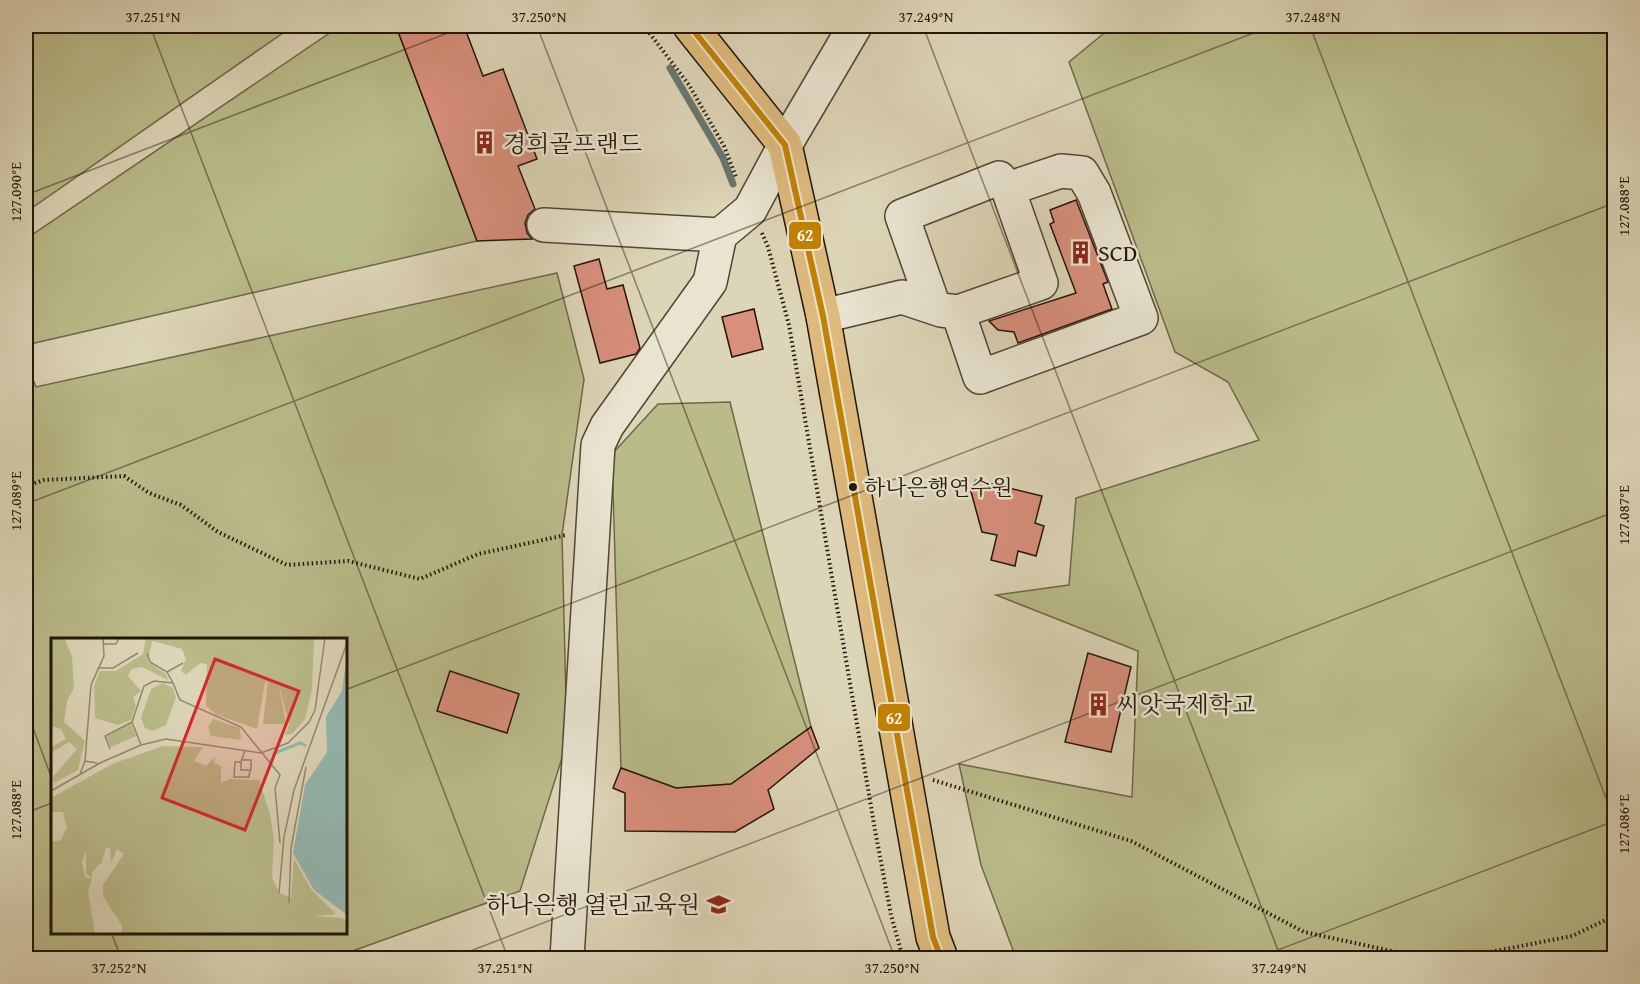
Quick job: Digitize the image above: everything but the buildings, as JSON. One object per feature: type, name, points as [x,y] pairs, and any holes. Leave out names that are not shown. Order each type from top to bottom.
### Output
[{"type":"main road","points":[[690,26],[785,145],[823,316],[933,938],[941,958]]},
{"type":"street","points":[[567,958],[598,445],[607,426],[710,282],[720,235],[750,210],[785,145],[855,26]]},
{"type":"street","points":[[823,316],[902,297],[946,310],[1041,283],[1008,189],[999,178],[902,216],[946,310],[980,377],[1141,318],[1094,193],[1082,173],[1061,171],[1008,189]]},
{"type":"street","points":[[544,225],[720,235]]},
{"type":"path","points":[[644,26],[689,85],[724,146],[768,247],[789,325],[875,830],[891,915],[903,958]]},
{"type":"path","points":[[26,486],[44,480],[124,476],[149,493],[181,505],[218,532],[287,565],[348,561],[420,579],[478,554],[529,541],[593,530]]},
{"type":"path","points":[[903,771],[1131,841],[1304,932],[1424,958]]},
{"type":"path","points":[[1460,958],[1572,936],[1614,916]]},
{"type":"green space","points":[[26,26],[293,26],[26,212]]},
{"type":"green space","points":[[340,26],[396,26],[477,241],[26,345],[26,239]]},
{"type":"green space","points":[[1113,26],[1614,26],[1614,958],[1016,958],[981,865],[959,764],[1132,797],[1138,651],[996,595],[1069,585],[1076,498],[1259,440],[1228,382],[1175,352],[1069,62]]},
{"type":"green space","points":[[557,273],[584,379],[562,535],[567,742],[520,891],[333,958],[26,958],[26,362],[36,387]]},
{"type":"green space","points":[[730,402],[811,727],[731,784],[676,788],[621,768],[612,454],[658,404]]},
{"type":"waterway","points":[[670,68],[723,158],[733,184]]},
{"type":"transit line","name":"62","points":[[690,26],[785,145],[823,316],[933,937],[941,958]]},
{"type":"place","name":"경희골프랜드","points":[[485,143]]},
{"type":"place","name":"SCD","points":[[1080,252]]},
{"type":"place","name":"하나은행연수원","points":[[853,487]]},
{"type":"place","name":"씨앗국제학교","points":[[1098,704]]},
{"type":"place","name":"하나은행 열린교육원","points":[[718,904]]}]
